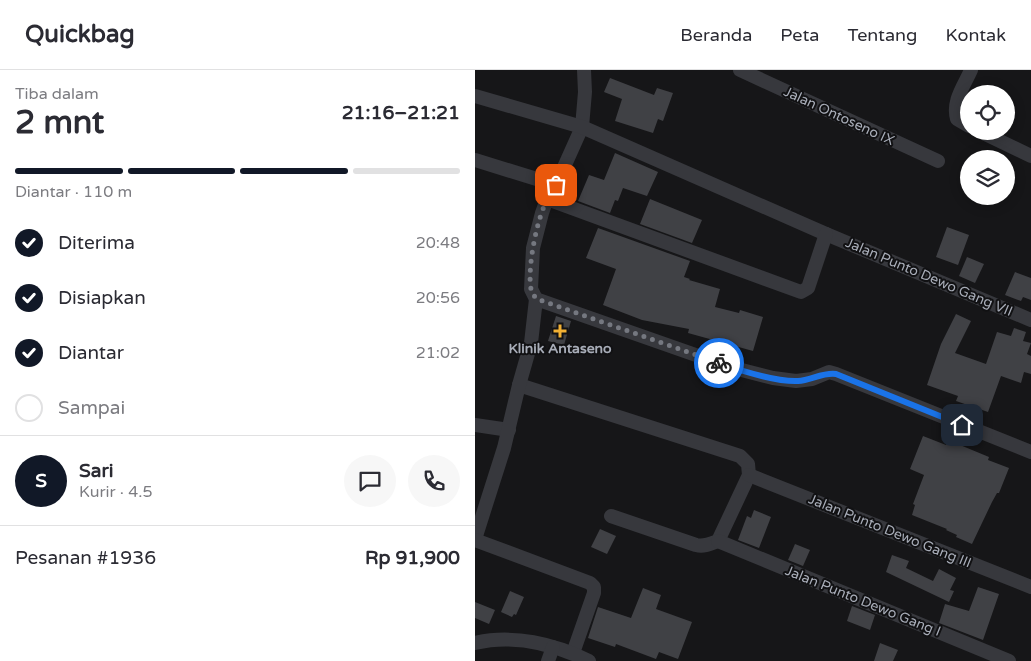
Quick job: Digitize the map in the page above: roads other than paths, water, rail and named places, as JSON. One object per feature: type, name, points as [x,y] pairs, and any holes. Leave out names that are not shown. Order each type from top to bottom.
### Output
[{"type":"street","points":[[584,70],[585,92],[582,127],[556,185],[547,199],[541,214],[533,248],[531,286],[533,294],[537,299],[730,367],[773,378],[796,381],[812,379],[829,372],[852,379],[1031,452]]},
{"type":"street","name":"Jalan Ontoseno IX","points":[[740,70],[938,161]]},
{"type":"street","points":[[964,85],[971,70]]},
{"type":"street","points":[[960,94],[955,111],[957,119],[960,121]]},
{"type":"street","name":"Jalan Punto Dewo Gang VII","points":[[475,96],[582,127],[826,234],[1031,320]]},
{"type":"street","points":[[998,140],[1031,156]]},
{"type":"street","points":[[475,160],[556,185]]},
{"type":"street","points":[[547,199],[801,292],[808,288],[826,234]]},
{"type":"street","points":[[537,299],[531,343],[509,430],[479,520],[475,540],[590,583],[594,593],[573,653]]},
{"type":"street","points":[[519,385],[740,456],[748,464],[749,475],[718,541],[707,546],[696,546],[611,516]]},
{"type":"street","points":[[475,425],[509,430]]},
{"type":"street","name":"Jalan Punto Dewo Gang III","points":[[749,475],[1031,586]]},
{"type":"street","name":"Jalan Punto Dewo Gang I","points":[[718,541],[1009,661]]},
{"type":"street","points":[[475,643],[505,640],[533,642],[573,653],[589,661]]},
{"type":"street","points":[[548,661],[553,647]]},
{"type":"place","name":"Klinik Antaseno","points":[[560,331]]}]
